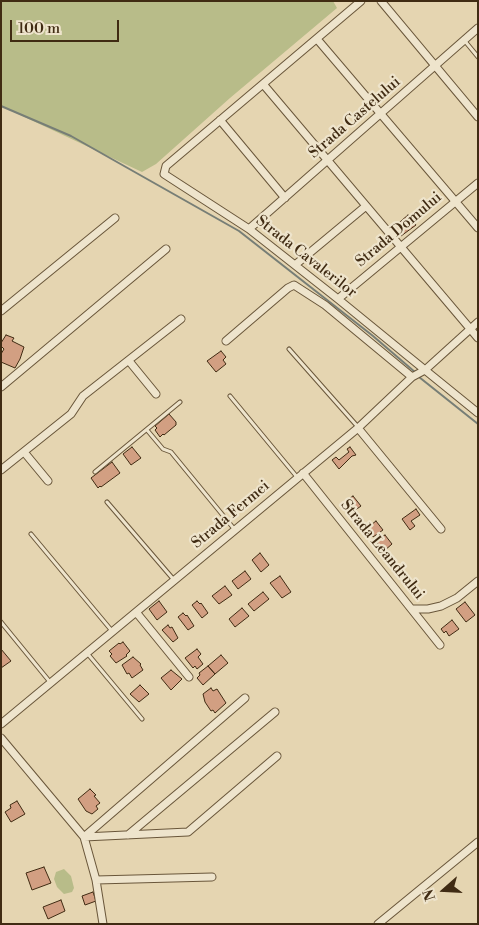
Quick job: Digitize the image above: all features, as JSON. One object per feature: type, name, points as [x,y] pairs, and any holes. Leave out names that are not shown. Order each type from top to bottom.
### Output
[{"type":"street","points":[[285,198],[220,120],[361,1]]},
{"type":"street","points":[[381,1],[478,117]]},
{"type":"street","name":"Strada Castelului","points":[[249,229],[478,28]]},
{"type":"street","points":[[317,39],[478,228]]},
{"type":"street","points":[[263,84],[478,338]]},
{"type":"street","name":"Strada Cavalerilor","points":[[220,120],[166,166],[164,174],[249,229],[338,299],[422,371]]},
{"type":"street","name":"Strada Domului","points":[[338,299],[478,183]]},
{"type":"street","points":[[294,265],[366,206]]},
{"type":"street","points":[[1,311],[115,218]]},
{"type":"street","points":[[1,388],[166,249]]},
{"type":"street","points":[[226,341],[288,288],[294,286],[325,305],[412,377]]},
{"type":"street","points":[[1,470],[71,414],[83,396],[181,319]]},
{"type":"street","name":"Strada Fermei","points":[[1,724],[358,428],[412,377],[422,371],[478,322]]},
{"type":"street","points":[[129,361],[156,394]]},
{"type":"street","points":[[422,371],[478,413]]},
{"type":"street","points":[[358,428],[441,530]]},
{"type":"street","points":[[24,452],[48,481]]},
{"type":"street","name":"Strada Leandrului","points":[[301,475],[440,645]]},
{"type":"street","points":[[412,609],[428,609],[441,606],[457,598],[478,581]]},
{"type":"street","points":[[136,612],[189,677]]},
{"type":"street","points":[[84,837],[245,698]]},
{"type":"street","points":[[127,836],[275,712]]},
{"type":"street","points":[[1,738],[84,837],[96,880],[103,924]]},
{"type":"street","points":[[84,837],[188,832],[276,756]]},
{"type":"street","points":[[378,924],[478,842]]},
{"type":"street","points":[[96,880],[212,877]]},
{"type":"lane","points":[[464,40],[478,57]]},
{"type":"lane","points":[[289,349],[358,428]]},
{"type":"lane","points":[[230,396],[301,475]]},
{"type":"lane","points":[[95,472],[180,402]]},
{"type":"lane","points":[[147,430],[163,449],[171,452],[235,530]]},
{"type":"lane","points":[[107,502],[174,580]]},
{"type":"lane","points":[[31,534],[112,632]]},
{"type":"lane","points":[[1,622],[50,683]]},
{"type":"lane","points":[[87,653],[142,719]]},
{"type":"green space","points":[[1,1],[333,1],[337,8],[230,98],[156,164],[142,172],[1,106]]},
{"type":"green space","points":[[64,869],[71,876],[74,888],[72,892],[64,894],[57,887],[54,879],[56,872]]},
{"type":"building","points":[[408,215],[416,225],[401,236],[394,227]]},
{"type":"building","points":[[6,335],[14,338],[12,341],[24,347],[15,368],[1,362],[1,354],[4,349],[1,343]]},
{"type":"building","points":[[221,351],[226,357],[223,360],[226,364],[216,372],[207,361]]},
{"type":"building","points":[[169,414],[176,422],[176,425],[160,437],[155,430],[157,428],[155,426]]},
{"type":"building","points":[[132,447],[141,458],[131,465],[123,454]]},
{"type":"building","points":[[350,447],[356,455],[352,456],[339,469],[332,460],[336,457],[339,460],[349,452],[347,449]]},
{"type":"building","points":[[112,462],[120,473],[98,488],[91,478]]},
{"type":"building","points":[[353,496],[361,506],[354,511],[346,501]]},
{"type":"building","points":[[416,509],[420,515],[411,521],[415,526],[410,530],[402,519]]},
{"type":"building","points":[[376,521],[383,530],[373,537],[367,528]]},
{"type":"building","points":[[385,535],[392,544],[384,551],[376,541]]},
{"type":"building","points":[[260,553],[269,565],[261,572],[252,560]]},
{"type":"building","points":[[245,571],[251,579],[238,589],[232,581]]},
{"type":"building","points":[[280,576],[291,592],[282,598],[270,583]]},
{"type":"building","points":[[225,586],[232,595],[219,604],[212,596]]},
{"type":"building","points":[[263,592],[269,599],[254,611],[248,604]]},
{"type":"building","points":[[159,601],[167,612],[157,620],[149,609]]},
{"type":"building","points":[[197,601],[201,603],[208,613],[202,618],[192,605]]},
{"type":"building","points":[[465,602],[475,615],[466,622],[456,609]]},
{"type":"building","points":[[242,608],[249,616],[235,627],[229,619]]},
{"type":"building","points":[[183,613],[187,615],[194,626],[188,630],[178,617]]},
{"type":"building","points":[[452,620],[459,629],[449,636],[446,631],[444,633],[441,629]]},
{"type":"building","points":[[168,625],[170,628],[172,627],[178,638],[173,642],[162,630]]},
{"type":"building","points":[[123,642],[130,651],[127,656],[116,663],[110,656],[112,654],[109,651]]},
{"type":"building","points":[[1,649],[11,661],[1,668]]},
{"type":"building","points":[[197,649],[201,654],[198,657],[203,664],[197,669],[195,666],[193,668],[185,658]]},
{"type":"building","points":[[221,655],[228,663],[215,674],[208,666]]},
{"type":"building","points":[[133,657],[141,664],[143,670],[132,678],[129,673],[127,674],[122,665]]},
{"type":"building","points":[[208,666],[215,674],[203,685],[197,678],[200,675],[199,673]]},
{"type":"building","points":[[171,670],[182,679],[171,690],[161,678]]},
{"type":"building","points":[[140,685],[149,694],[139,702],[130,694]]},
{"type":"building","points":[[211,688],[213,691],[217,689],[226,703],[215,713],[213,710],[211,711],[205,702],[203,694]]},
{"type":"building","points":[[90,789],[100,803],[96,806],[98,809],[92,814],[86,811],[78,799]]},
{"type":"building","points":[[17,801],[25,814],[11,822],[5,812],[11,808],[10,805]]},
{"type":"building","points":[[44,867],[51,883],[32,890],[26,873]]},
{"type":"building","points":[[93,892],[96,901],[85,905],[82,896]]},
{"type":"building","points":[[61,900],[65,911],[48,919],[43,907]]},
{"type":"waterway","points":[[1,106],[71,136],[239,231],[373,336],[416,373]]},
{"type":"waterway","points":[[419,377],[478,424]]}]
